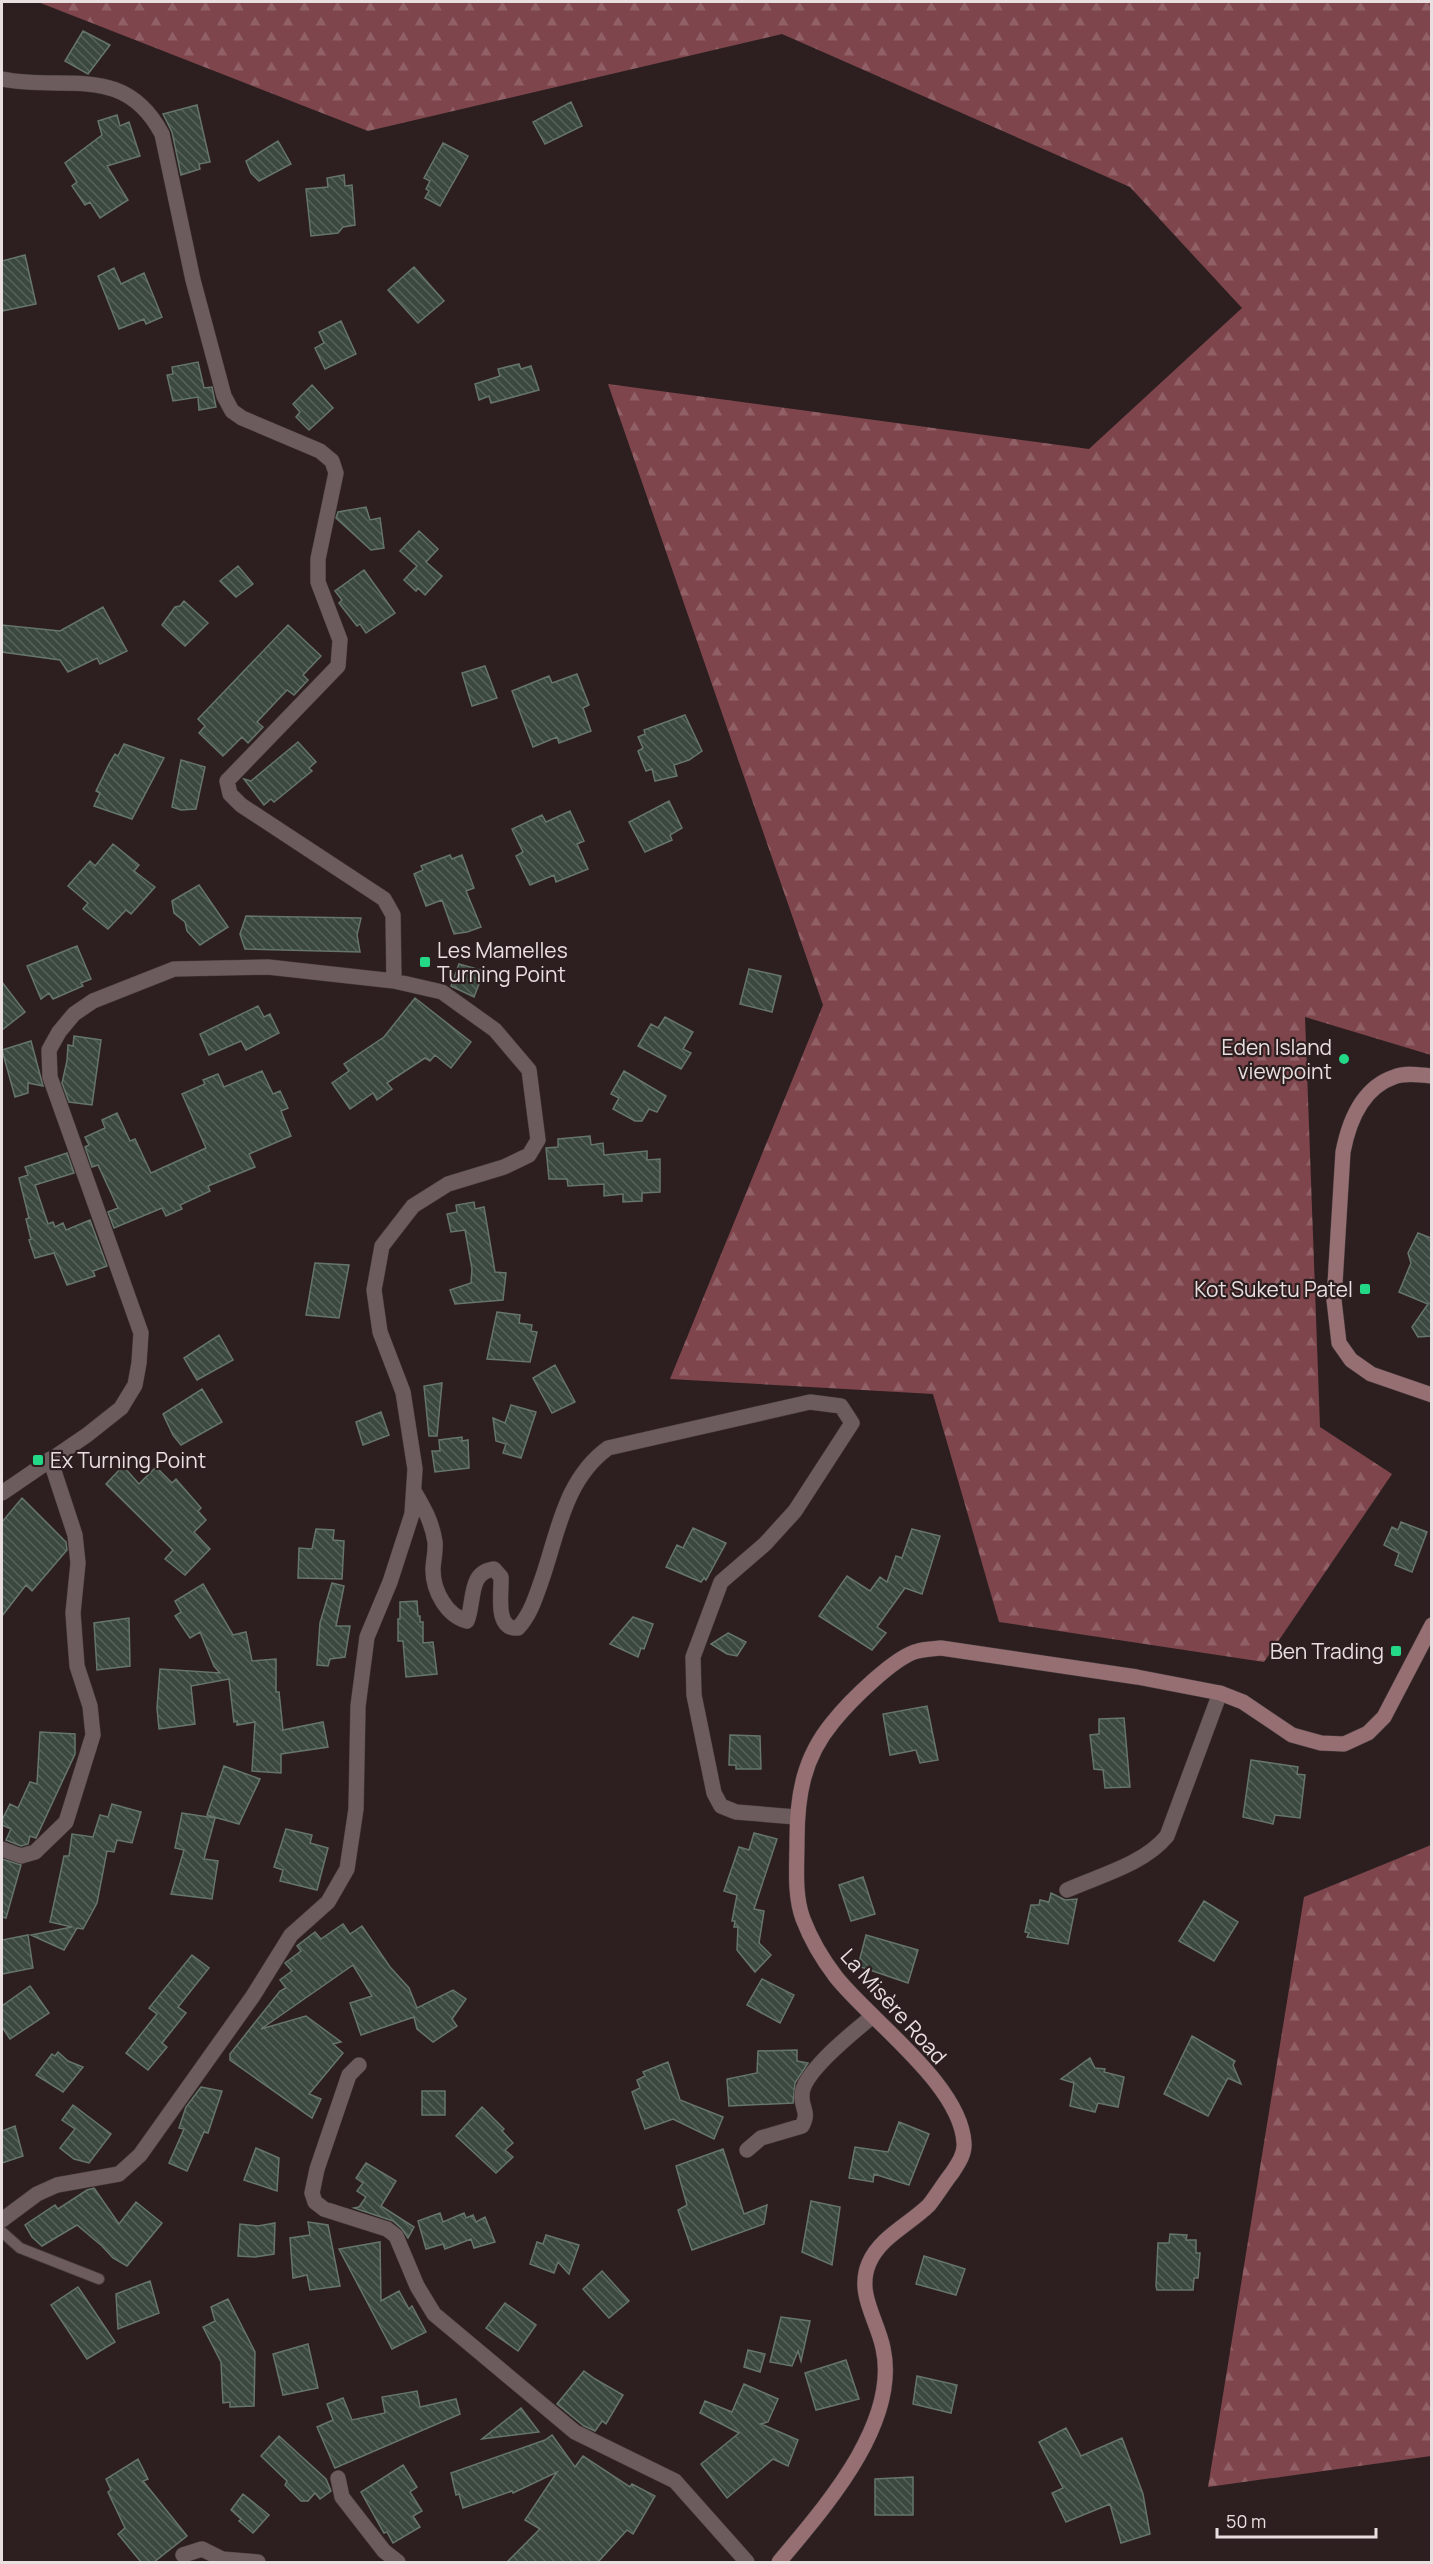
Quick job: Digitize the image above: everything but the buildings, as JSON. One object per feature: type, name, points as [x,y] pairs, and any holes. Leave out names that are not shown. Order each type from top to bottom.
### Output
[{"type":"main road","points":[[1431,1076],[1395,1076],[1381,1083],[1366,1096],[1356,1111],[1346,1137],[1343,1159],[1334,1300],[1338,1343],[1351,1360],[1371,1374],[1431,1395]]},
{"type":"main road","name":"La Misère Road","points":[[779,2562],[820,2512],[874,2425],[883,2396],[884,2349],[866,2299],[864,2278],[870,2260],[881,2245],[929,2204],[959,2163],[965,2145],[962,2128],[949,2101],[924,2068],[837,1979],[819,1952],[802,1917],[797,1887],[798,1794],[808,1762],[824,1732],[894,1664],[916,1651],[940,1648],[1137,1677],[1220,1693],[1243,1702],[1292,1735],[1321,1743],[1344,1744],[1368,1733],[1384,1717],[1431,1625]]},
{"type":"street","points":[[2,79],[41,84],[92,82],[114,89],[136,101],[152,115],[162,134],[193,280],[224,396],[232,411],[242,418],[320,451],[332,461],[336,473],[318,559],[318,582],[340,640],[338,666],[227,781],[230,794],[241,805],[384,899],[393,915],[394,981]]},
{"type":"street","points":[[2,1493],[121,1408],[135,1385],[140,1363],[141,1333],[50,1077],[49,1050],[59,1032],[74,1014],[93,1001],[174,969],[268,967],[394,981],[442,992],[495,1030],[529,1070],[538,1140],[529,1155],[504,1167],[448,1184],[413,1206],[382,1246],[374,1290],[380,1332],[403,1392],[415,1469],[412,1514],[390,1582],[367,1637],[358,1706],[356,1809],[348,1869],[328,1902],[291,1935],[253,1996],[140,2155],[119,2174],[57,2185],[37,2194],[2,2220]]},
{"type":"street","points":[[414,1491],[430,1518],[435,1545],[433,1571],[438,1592],[448,1610],[458,1619],[467,1621],[471,1612],[477,1577],[485,1570],[494,1569],[501,1577],[501,1617],[512,1629],[518,1628],[525,1621],[534,1602],[569,1494],[585,1469],[608,1448],[810,1402],[841,1406],[852,1423],[795,1511],[765,1544],[721,1582],[693,1657],[694,1695],[714,1793],[721,1806],[736,1812],[796,1817]]},
{"type":"street","points":[[2,1849],[21,1856],[36,1852],[66,1822],[93,1735],[90,1706],[77,1666],[73,1612],[78,1563],[75,1535],[50,1459]]},
{"type":"street","points":[[1067,1890],[1138,1859],[1157,1848],[1167,1836],[1220,1693]]},
{"type":"street","points":[[747,2150],[761,2138],[802,2126],[807,2118],[801,2094],[807,2081],[834,2048],[873,2016]]},
{"type":"street","points":[[359,2065],[349,2075],[317,2169],[312,2193],[315,2202],[324,2209],[387,2229],[396,2236],[417,2286],[434,2314],[575,2432],[675,2481],[747,2562]]},
{"type":"street","points":[[338,2478],[342,2497],[384,2552],[398,2562]]},
{"type":"street","points":[[183,2555],[202,2549],[222,2559],[258,2562]]},
{"type":"lane","points":[[2,2232],[20,2248],[99,2279]]},
{"type":"green space","points":[[38,2],[1431,2],[1431,1055],[1305,1017],[1320,1427],[1392,1474],[1264,1662],[999,1622],[933,1394],[670,1379],[823,1005],[608,384],[1089,449],[1242,308],[1130,187],[782,34],[368,131]]},
{"type":"green space","points":[[1431,1845],[1431,2456],[1208,2487],[1304,1897]]},
{"type":"place","name":"Les Mamelles Turning Point","points":[[425,962]]},
{"type":"place","name":"Eden Island viewpoint","points":[[1344,1059]]},
{"type":"place","name":"Kot Suketu Patel","points":[[1365,1289]]},
{"type":"place","name":"Ex Turning Point","points":[[38,1460]]},
{"type":"place","name":"Ben Trading","points":[[1396,1651]]}]
